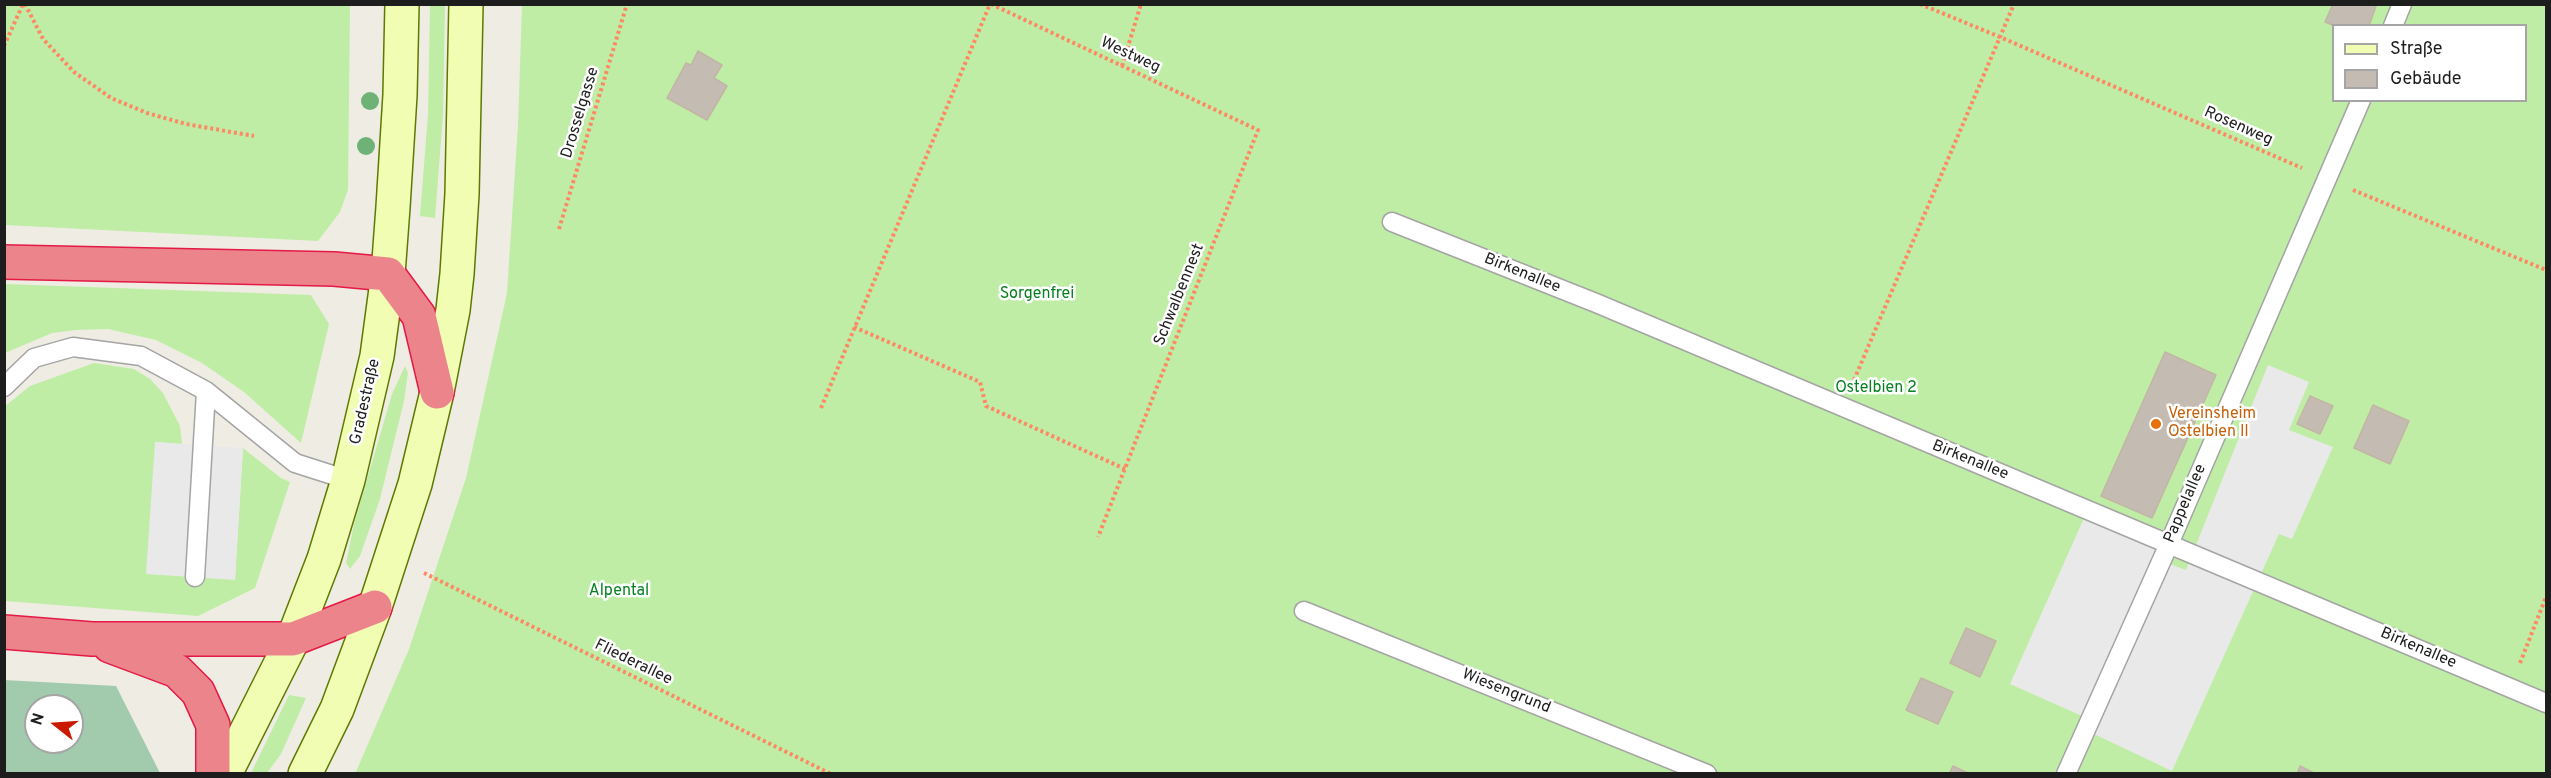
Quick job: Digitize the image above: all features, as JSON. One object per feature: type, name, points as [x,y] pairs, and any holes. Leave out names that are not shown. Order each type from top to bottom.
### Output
[{"type":"highway","points":[[4,262],[334,269],[388,274],[419,315],[437,392]]},
{"type":"highway","points":[[4,632],[92,639],[293,639],[375,607]]},
{"type":"highway","points":[[92,639],[177,671],[198,692],[213,725],[213,774]]},
{"type":"main road","name":"Gradestraße","points":[[225,774],[293,639],[324,559],[348,480],[378,356],[388,274],[400,94],[402,4]]},
{"type":"main road","points":[[305,774],[337,709],[375,607],[414,484],[437,392],[453,310],[457,274],[462,194],[466,4]]},
{"type":"lane","points":[[2394,24],[2402,4]]},
{"type":"lane","name":"Pappelallee","points":[[2066,774],[2169,544],[2360,102]]},
{"type":"lane","name":"Birkenallee","points":[[1392,222],[1596,303],[1842,409],[2547,703]]},
{"type":"lane","points":[[4,387],[34,358],[73,347],[141,357],[206,391],[295,462],[348,480]]},
{"type":"lane","points":[[195,578],[206,391]]},
{"type":"lane","name":"Wiesengrund","points":[[1304,611],[1707,774]]},
{"type":"path","points":[[4,46],[24,4]]},
{"type":"path","points":[[24,4],[44,39],[74,72],[111,98],[147,113],[186,124],[254,136]]},
{"type":"path","name":"Drosselgasse","points":[[559,228],[627,4]]},
{"type":"path","points":[[821,408],[990,4]]},
{"type":"path","name":"Westweg","points":[[990,4],[1258,130]]},
{"type":"path","points":[[1122,66],[1141,4]]},
{"type":"path","name":"Rosenweg","points":[[1920,4],[2327,179],[2547,270]]},
{"type":"path","points":[[1842,409],[2014,4]]},
{"type":"path","name":"Schwalbennest","points":[[1098,537],[1258,130]]},
{"type":"path","points":[[854,327],[980,382],[986,406],[1125,469]]},
{"type":"path","name":"Fliederallee","points":[[424,573],[831,774]]},
{"type":"path","points":[[2510,688],[2547,597]]},
{"type":"green space","points":[[4,5],[350,5],[348,190],[340,212],[318,241],[5,225]]},
{"type":"green space","points":[[430,5],[445,5],[443,115],[435,218],[420,216],[428,114]]},
{"type":"green space","points":[[522,5],[2546,5],[2546,773],[355,774],[409,649],[466,478],[507,293],[518,125]]},
{"type":"green space","points":[[5,284],[311,295],[329,324],[301,443],[244,392],[202,363],[156,340],[108,329],[76,330],[52,333],[5,353]]},
{"type":"green space","points":[[94,363],[134,369],[150,379],[163,393],[180,426],[182,444],[155,442],[235,579],[243,448],[281,478],[290,482],[255,588],[198,616],[5,601],[4,407],[30,386]]},
{"type":"green space","points":[[405,366],[408,373],[404,401],[380,499],[360,556],[350,569],[346,563],[354,524],[392,394]]},
{"type":"green space","points":[[4,680],[116,686],[160,773],[5,773]]},
{"type":"green space","points":[[289,695],[306,698],[281,754],[267,773],[251,773]]},
{"type":"shaded area","points":[[2268,365],[2309,382],[2289,430],[2333,447],[2292,539],[2279,534],[2172,771],[2094,734],[2170,564],[2186,570]]},
{"type":"shaded area","points":[[155,442],[243,448],[235,580],[146,574]]},
{"type":"shaded area","points":[[2084,518],[2160,549],[2082,716],[2010,684]]},
{"type":"building","points":[[2333,4],[2373,4],[2376,6],[2370,24],[2332,25],[2325,22]]},
{"type":"building","points":[[698,51],[722,65],[714,78],[727,86],[707,120],[667,98],[686,63],[691,65]]},
{"type":"building","points":[[2165,352],[2216,375],[2152,518],[2101,496]]},
{"type":"building","points":[[2310,396],[2333,406],[2320,434],[2297,424]]},
{"type":"building","points":[[2373,405],[2409,421],[2390,464],[2354,448]]},
{"type":"building","points":[[1966,628],[1996,641],[1980,677],[1950,663]]},
{"type":"building","points":[[1921,678],[1953,692],[1938,724],[1906,710]]},
{"type":"building","points":[[1953,766],[1970,774],[1949,774]]},
{"type":"building","points":[[2300,766],[2316,774],[2297,774]]},
{"type":"place","name":"Vereinsheim Ostelbien II","points":[[2156,424]]},
{"type":"park label","name":"Sorgenfrei","points":[[1037,295]]},
{"type":"park label","name":"Ostelbien 2","points":[[1876,389]]},
{"type":"park label","name":"Alpental","points":[[619,592]]}]
